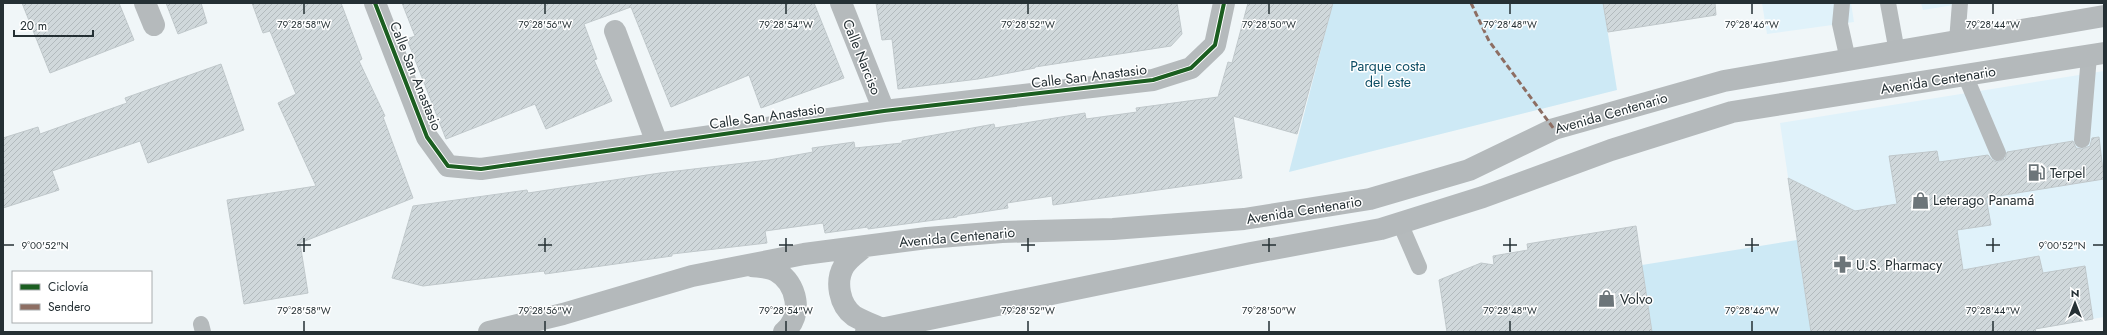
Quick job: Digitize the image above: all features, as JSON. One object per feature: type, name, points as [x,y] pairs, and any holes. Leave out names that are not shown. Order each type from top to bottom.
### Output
[{"type":"main road","name":"Avenida Centenario","points":[[489,332],[563,314],[692,276],[804,254],[926,238],[994,233],[1113,230],[1244,219],[1370,199],[1469,170],[1554,128],[1724,81],[2098,18]]},
{"type":"main road","name":"Avenida Centenario","points":[[874,330],[1251,253],[1381,229],[1483,197],[1611,150],[1732,112],[2096,54]]},
{"type":"main road","points":[[864,247],[849,259],[843,267],[840,278],[841,299],[845,307],[874,330]]},
{"type":"main road","points":[[748,265],[776,270],[787,280],[795,294],[795,317],[784,332]]},
{"type":"street","points":[[145,3],[154,25]]},
{"type":"street","name":"Calle San Anastasio","points":[[375,3],[427,137],[448,166],[481,169],[884,111],[1153,80],[1192,68],[1215,45],[1224,3]]},
{"type":"street","name":"Calle Narciso","points":[[841,3],[884,111]]},
{"type":"street","points":[[616,31],[657,143]]},
{"type":"lane","points":[[1842,3],[1840,24],[1848,60]]},
{"type":"lane","points":[[1888,3],[1896,52]]},
{"type":"lane","points":[[1957,41],[1960,3]]},
{"type":"lane","points":[[2082,140],[2096,54]]},
{"type":"lane","points":[[1965,75],[1998,153]]},
{"type":"lane","points":[[1400,223],[1419,268]]},
{"type":"shaded area","points":[[1762,3],[1851,3],[1854,22],[1767,34]]},
{"type":"shaded area","points":[[1921,3],[1966,3],[1923,10]]},
{"type":"shaded area","points":[[2104,71],[2104,317],[2035,329],[1811,332],[1780,123]]},
{"type":"green space","name":"Parque costa del este","points":[[1333,3],[1603,3],[1617,90],[1289,172]]},
{"type":"green space","points":[[1797,240],[1811,332],[1652,332],[1642,265]]},
{"type":"building","points":[[22,3],[119,3],[134,40],[50,73]]},
{"type":"building","points":[[166,3],[201,3],[207,23],[178,34]]},
{"type":"building","points":[[252,3],[341,3],[362,59],[359,61],[385,116],[383,117],[413,198],[300,243],[308,293],[244,304],[227,200],[316,186],[278,103],[296,94],[270,31],[263,33]]},
{"type":"building","points":[[402,3],[814,3],[844,78],[761,108],[749,75],[671,107],[631,7],[584,24],[597,59],[594,60],[612,101],[546,129],[535,104],[446,139],[407,39],[415,36]]},
{"type":"building","points":[[876,3],[1177,3],[1182,34],[1171,46],[1035,67],[978,79],[898,89],[892,39],[882,40]]},
{"type":"building","points":[[1248,3],[1333,3],[1297,134],[1233,116],[1242,178],[1053,205],[1052,196],[1007,203],[1008,208],[957,217],[868,229],[868,227],[825,233],[823,223],[765,231],[767,243],[672,254],[672,256],[545,274],[544,271],[423,286],[392,278],[413,206],[527,190],[528,193],[660,173],[769,160],[813,152],[812,148],[854,142],[855,148],[902,143],[902,141],[994,124],[995,128],[1085,113],[1086,119],[1137,112],[1136,108],[1218,97],[1228,62],[1232,63]]},
{"type":"building","points":[[1603,3],[1715,3],[1716,15],[1608,32]]},
{"type":"building","points":[[221,64],[244,130],[148,163],[140,141],[52,171],[59,190],[3,208],[3,138],[38,127],[40,134],[127,103],[125,98]]},
{"type":"building","points":[[2099,137],[2104,179],[1986,198],[1991,225],[1957,230],[1963,270],[2039,256],[2043,273],[2085,266],[2093,319],[2035,329],[2036,332],[1811,332],[1788,178],[1855,211],[1897,204],[1889,156],[1937,151],[1939,162],[1988,155],[1992,160],[1997,162],[2005,159],[2007,152],[2073,141],[2076,148],[2082,149],[2090,146],[2092,138]]},
{"type":"building","points":[[1636,226],[1652,332],[1447,332],[1439,280],[1481,263],[1494,265],[1493,256],[1528,250],[1527,244]]},
{"type":"marked path","points":[[1471,3],[1489,41],[1554,129]]},
{"type":"cycle path","points":[[375,3],[427,137],[448,166],[481,169],[884,111],[1153,80],[1191,68],[1215,45],[1224,3]]},
{"type":"place","name":"Terpel","points":[[2037,173]]},
{"type":"place","name":"Leterago Panamá","points":[[1920,200]]},
{"type":"place","name":"U.S. Pharmacy","points":[[1843,265]]},
{"type":"place","name":"Volvo","points":[[1607,299]]}]
